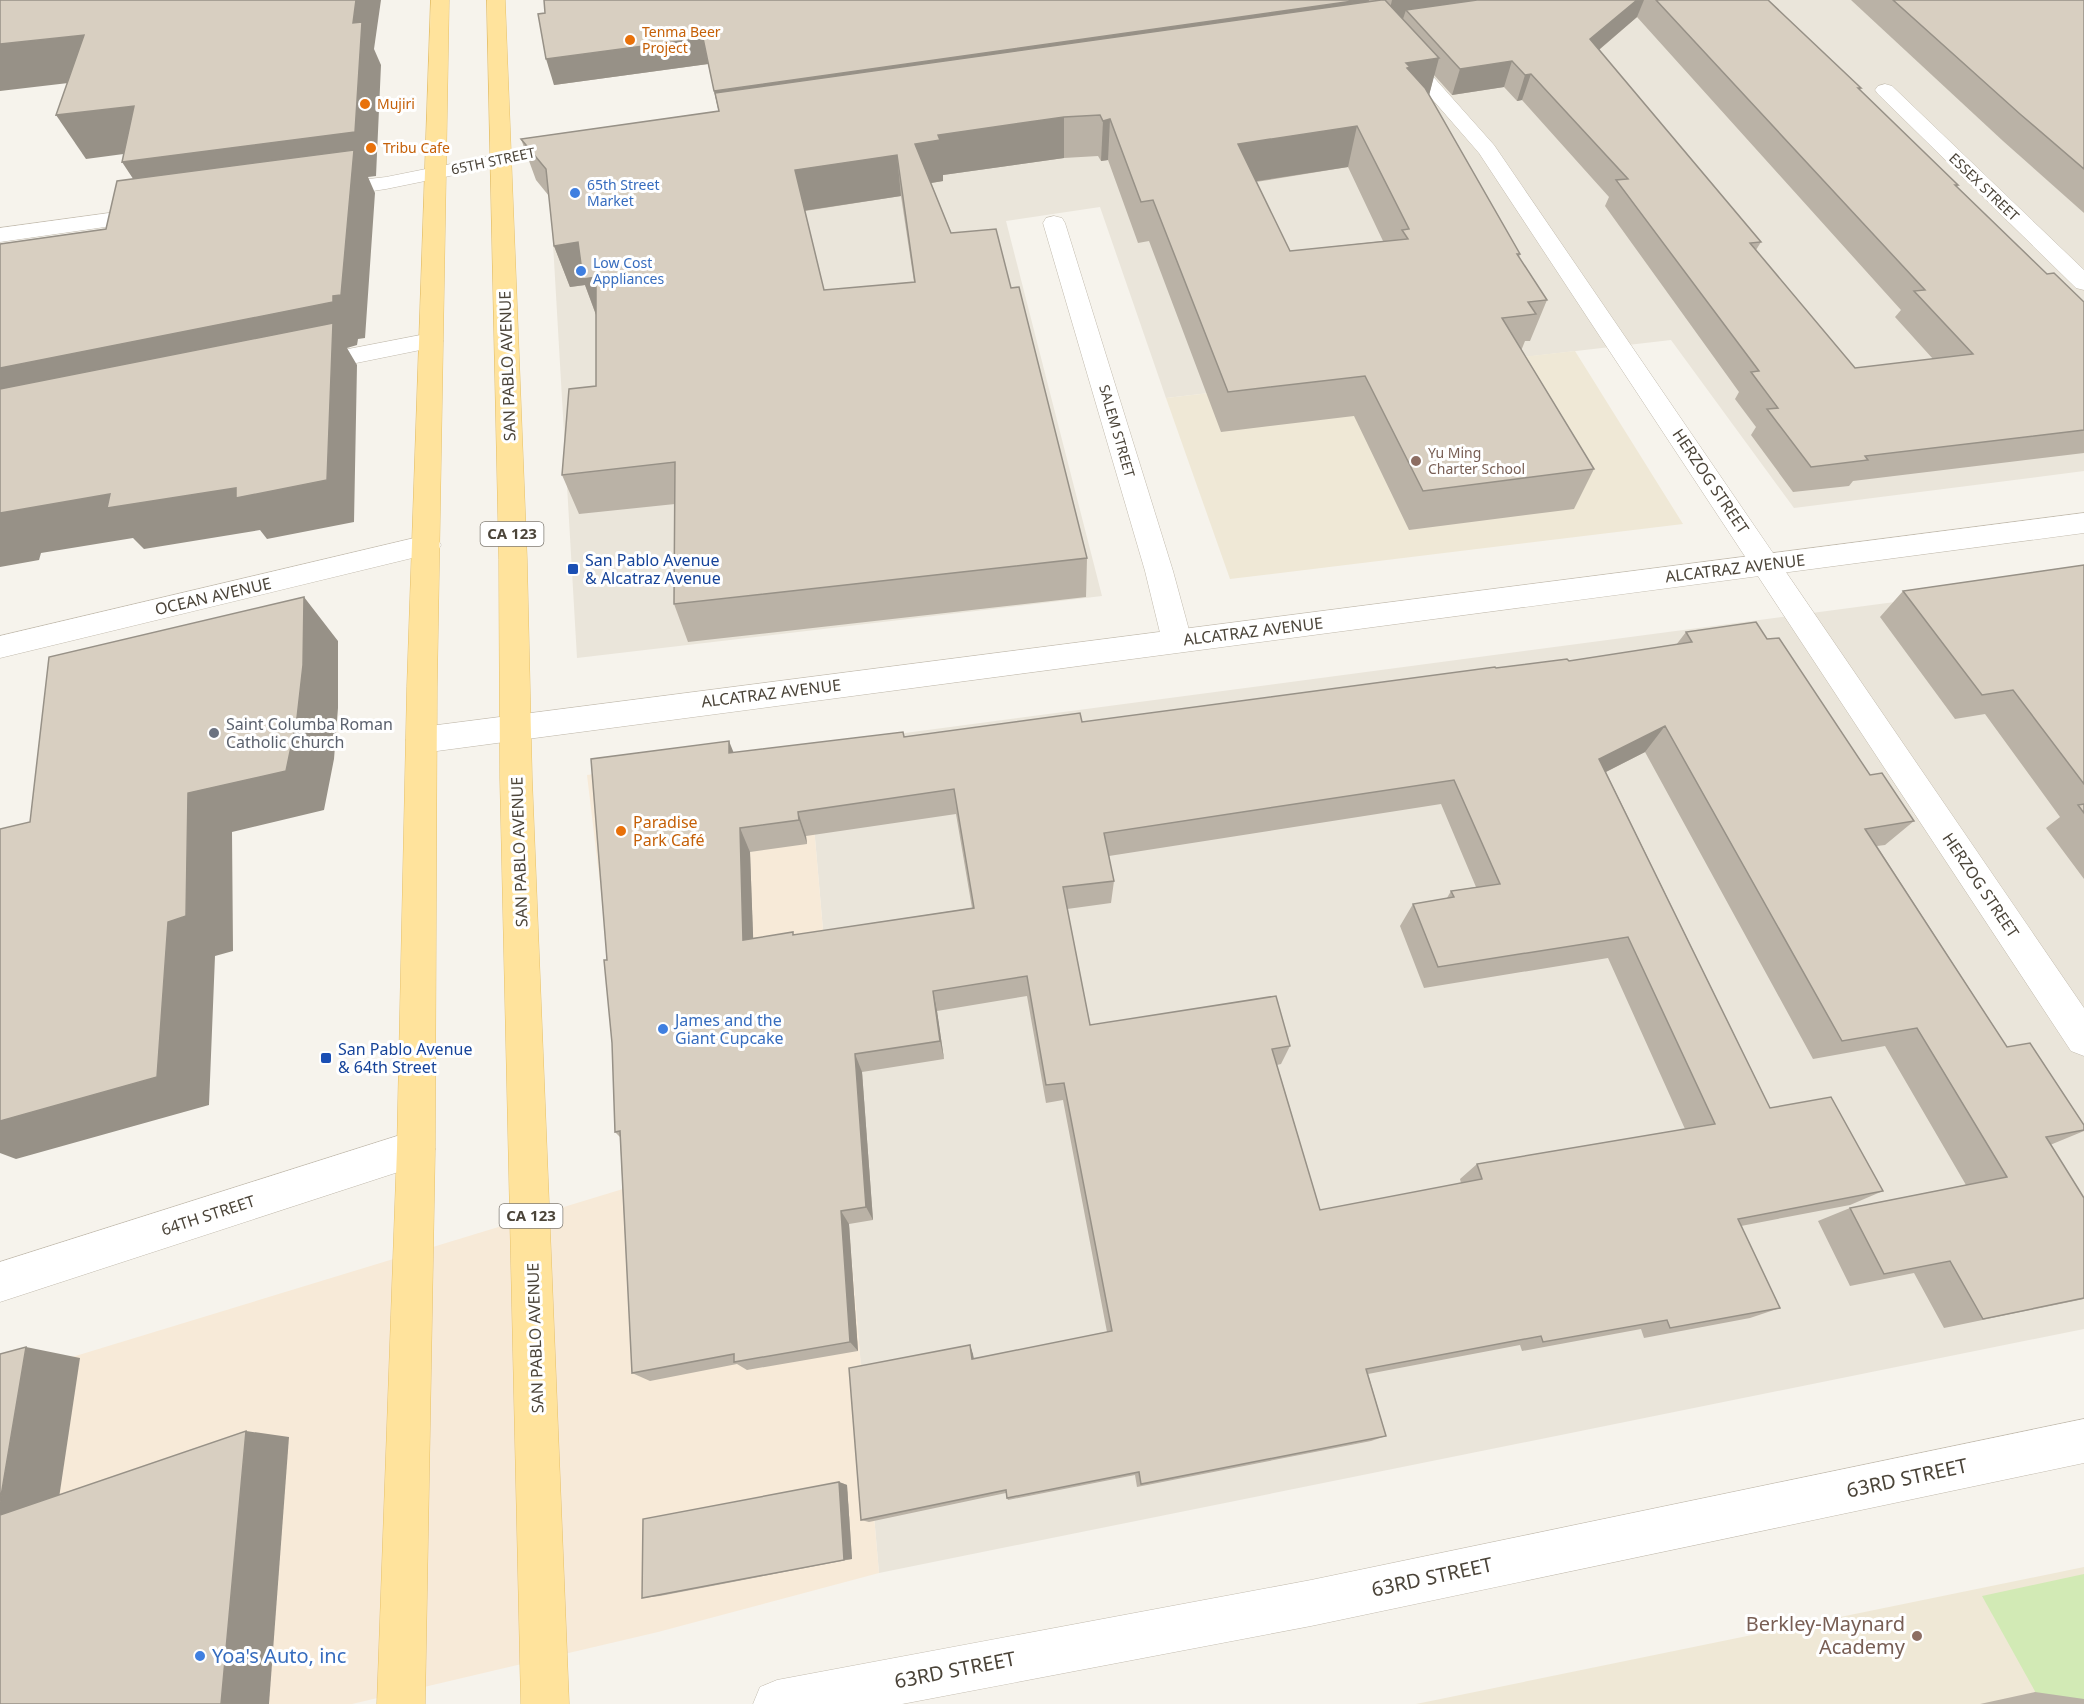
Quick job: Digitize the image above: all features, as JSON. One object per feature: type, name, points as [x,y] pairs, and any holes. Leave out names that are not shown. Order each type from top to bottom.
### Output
[{"type":"main road","points":[[401,1704],[416,1149],[422,740],[440,0]]},
{"type":"main road","name":"SAN PABLO AVENUE","points":[[496,0],[545,1704]]},
{"type":"street","name":"HERZOG STREET","points":[[1355,0],[1370,32],[1487,149],[2084,1039]]},
{"type":"street","points":[[1370,32],[1408,26]]},
{"type":"street","name":"ESSEX STREET","points":[[1885,90],[2084,283]]},
{"type":"street","name":"65TH STREET","points":[[303,194],[386,183],[590,144]]},
{"type":"street","points":[[0,235],[172,212]]},
{"type":"street","name":"SALEM STREET","points":[[1054,224],[1159,572],[1177,640]]},
{"type":"street","points":[[287,370],[431,341]]},
{"type":"street","name":"ALCATRAZ AVENUE","points":[[422,740],[2084,522]]},
{"type":"street","name":"OCEAN AVENUE","points":[[0,647],[427,545]]},
{"type":"street","name":"64TH STREET","points":[[0,1282],[416,1149]]},
{"type":"street","name":"63RD STREET","points":[[777,1704],[1311,1603],[2084,1441]]},
{"type":"shaded area","points":[[1746,0],[2084,0],[2084,471],[1794,508],[1671,340],[1166,398],[1100,207],[1006,221],[1102,596],[577,658],[549,174]]},
{"type":"shaded area","name":"Yu Ming Charter School","points":[[1575,351],[1683,524],[1230,579],[1166,398]]},
{"type":"shaded area","points":[[2084,577],[2084,1329],[879,1573],[807,746]]},
{"type":"shaded area","points":[[807,746],[879,1573],[658,1632],[352,1704],[0,1704],[0,1379],[636,1185],[587,775]]},
{"type":"shaded area","name":"Berkley-Maynard Academy","points":[[2084,1567],[2084,1704],[1416,1704]]},
{"type":"green space","points":[[2084,1574],[2084,1704],[2042,1704],[1982,1596]]},
{"type":"building","points":[[0,0],[356,0],[353,23],[362,22],[355,132],[122,162],[134,106],[56,115],[84,35],[0,44]]},
{"type":"building","points":[[544,0],[1360,0],[714,91],[703,38],[546,59],[538,14],[545,13]]},
{"type":"building","points":[[1385,0],[1439,58],[1406,63],[1410,67],[1407,68],[1425,88],[1520,254],[1517,254],[1547,300],[1528,302],[1536,314],[1502,318],[1594,469],[1423,491],[1365,376],[1228,392],[1153,200],[1141,202],[1110,119],[1103,121],[1100,115],[1064,117],[938,135],[940,140],[915,144],[951,233],[996,229],[1011,288],[1019,287],[1087,558],[674,604],[675,462],[562,475],[569,389],[596,386],[596,277],[583,279],[578,242],[554,246],[546,169],[521,139],[719,111],[715,93]],"holes":[[[1357,126],[1409,229],[1402,230],[1408,239],[1290,251],[1238,144]],[[897,155],[915,282],[824,290],[795,170]]]},
{"type":"building","points":[[1477,0],[1637,0],[1590,39],[1761,242],[1750,243],[1855,368],[1973,354],[1914,291],[1925,290],[1656,0],[1768,0],[1861,88],[1858,88],[2047,274],[2054,273],[2084,302],[2084,430],[1865,456],[1868,460],[1811,467],[1767,409],[1778,408],[1751,372],[1759,371],[1616,180],[1628,179],[1531,74],[1525,75],[1512,61],[1460,69],[1406,10]]},
{"type":"building","points":[[1893,0],[2084,0],[2084,169],[2020,114]]},
{"type":"building","points":[[354,150],[341,295],[333,296],[333,302],[0,368],[0,244],[106,229],[117,181]]},
{"type":"building","points":[[333,323],[327,480],[236,498],[236,488],[107,508],[110,494],[0,513],[0,389]]},
{"type":"building","points":[[2084,565],[2084,784],[2013,690],[1982,695],[1903,591]]},
{"type":"building","points":[[304,597],[303,665],[297,718],[286,771],[188,793],[186,916],[168,922],[157,1077],[0,1121],[0,829],[30,822],[49,657]]},
{"type":"building","points":[[1756,622],[1767,639],[1779,638],[1870,775],[1882,773],[1914,821],[1865,829],[2007,1047],[2030,1043],[2084,1125],[2084,1130],[2046,1137],[2084,1198],[2084,1298],[1983,1319],[1950,1261],[1884,1274],[1850,1208],[2007,1177],[1917,1028],[1842,1041],[1665,726],[1599,759],[1770,1108],[1831,1097],[1883,1191],[1738,1219],[1780,1308],[1670,1328],[1667,1320],[1543,1342],[1541,1336],[1366,1369],[1386,1436],[1141,1484],[1139,1472],[1007,1498],[1006,1490],[861,1520],[849,1368],[970,1345],[972,1359],[1112,1331],[1064,1083],[1046,1085],[1027,976],[933,991],[940,1041],[855,1054],[866,1207],[841,1211],[850,1342],[734,1362],[734,1354],[632,1373],[620,1131],[615,1132],[612,1043],[604,960],[607,960],[591,759],[729,741],[729,753],[903,732],[904,737],[1080,713],[1082,722],[1495,667],[1567,659],[1569,661],[1692,642],[1686,632]],"holes":[[[1454,780],[1500,884],[1451,891],[1454,897],[1413,904],[1438,967],[1628,937],[1715,1124],[1477,1164],[1482,1179],[1320,1210],[1272,1049],[1290,1046],[1276,996],[1090,1025],[1063,887],[1114,881],[1104,833]],[[954,789],[974,908],[793,935],[793,932],[743,940],[740,828],[799,820],[798,812]]]},
{"type":"building","points":[[2084,804],[2084,813],[2078,805]]},
{"type":"building","points":[[26,1347],[0,1502],[0,1354]]},
{"type":"building","points":[[246,1431],[221,1704],[0,1704],[0,1515]]},
{"type":"building","points":[[839,1482],[844,1560],[642,1598],[643,1519]]},
{"type":"place","name":"Tenma Beer Project","points":[[630,40]]},
{"type":"place","name":"Mujiri","points":[[365,104]]},
{"type":"place","name":"Tribu Cafe","points":[[371,148]]},
{"type":"place","name":"65th Street Market","points":[[575,193]]},
{"type":"place","name":"Low Cost Appliances","points":[[581,271]]},
{"type":"place","name":"Yu Ming Charter School","points":[[1416,461]]},
{"type":"place","name":"San Pablo Avenue & Alcatraz Avenue","points":[[573,569]]},
{"type":"place","name":"Saint Columba Roman Catholic Church","points":[[214,733]]},
{"type":"place","name":"Paradise Park Café","points":[[621,831]]},
{"type":"place","name":"James and the Giant Cupcake","points":[[663,1029]]},
{"type":"place","name":"San Pablo Avenue & 64th Street","points":[[326,1058]]},
{"type":"place","name":"Berkley-Maynard Academy","points":[[1917,1636]]},
{"type":"place","name":"Yoa's Auto, inc","points":[[200,1656]]}]
